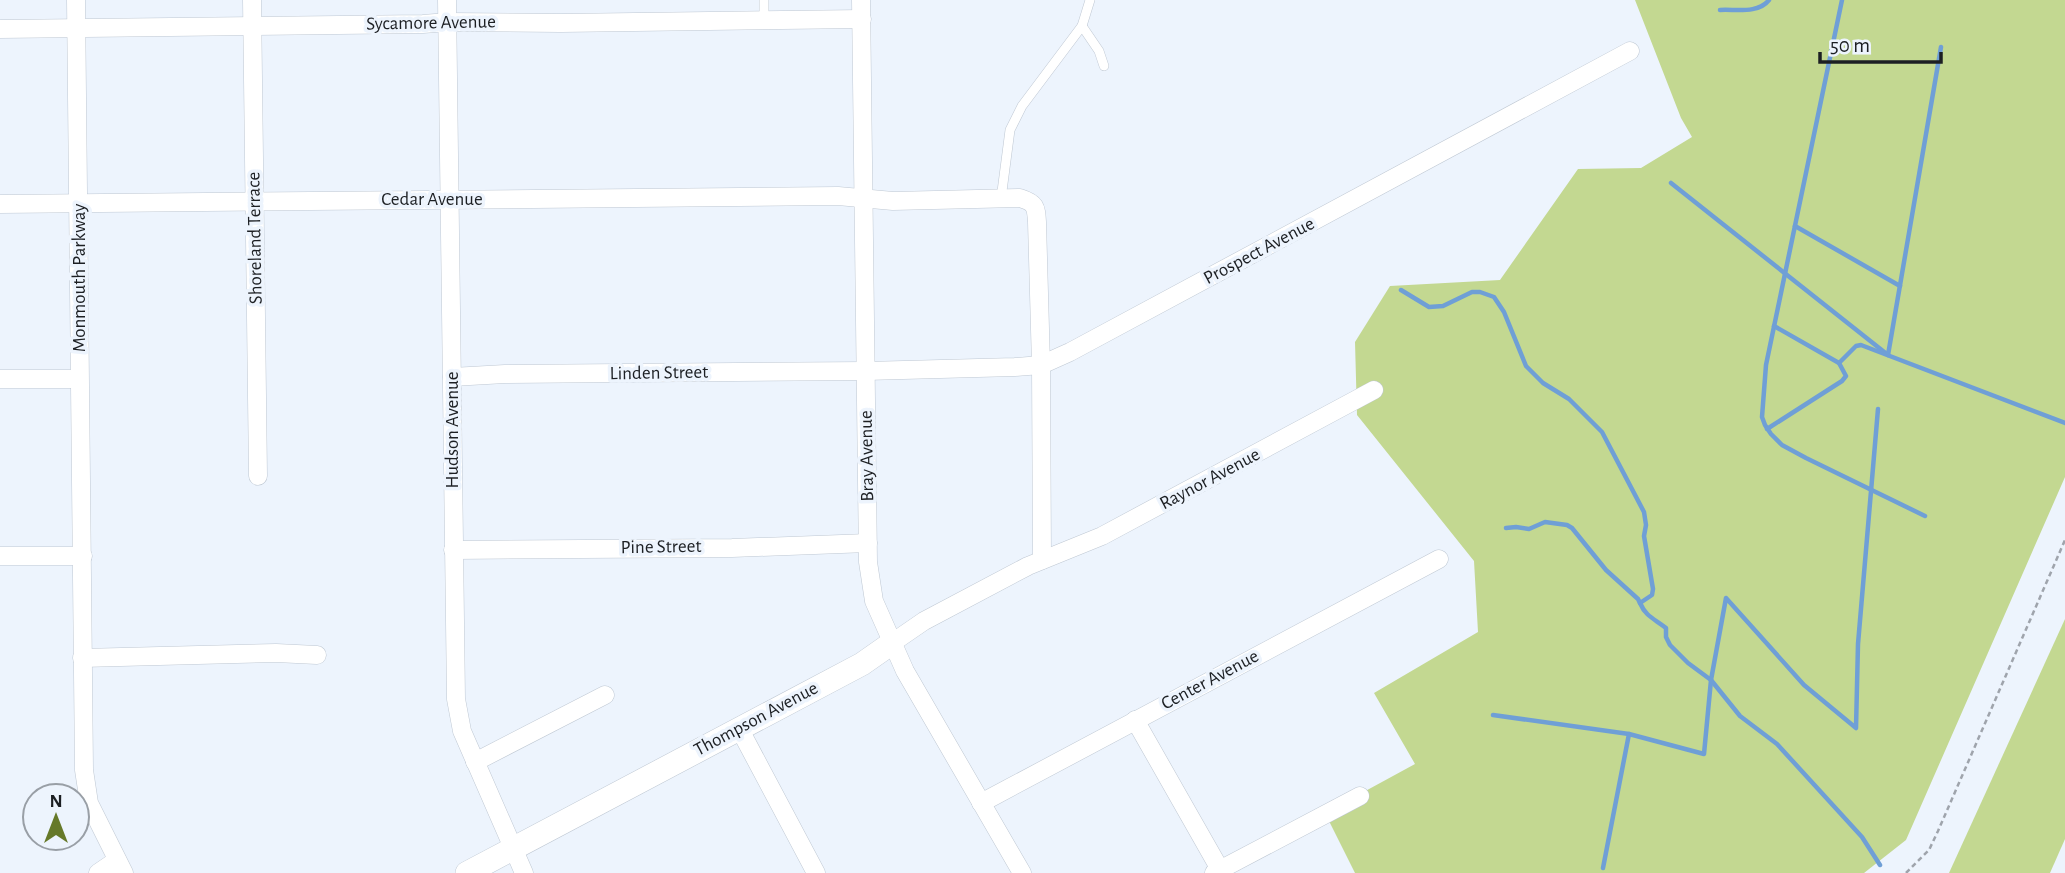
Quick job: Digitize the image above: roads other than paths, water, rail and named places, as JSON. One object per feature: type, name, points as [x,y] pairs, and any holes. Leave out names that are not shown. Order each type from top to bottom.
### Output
[{"type":"street","name":"Monmouth Parkway","points":[[76,0],[82,658],[86,789],[89,803],[121,866]]},
{"type":"street","name":"Shoreland Terrace","points":[[252,0],[258,476]]},
{"type":"street","name":"Hudson Avenue","points":[[447,0],[456,699],[462,731],[524,873]]},
{"type":"street","name":"Bray Avenue","points":[[861,0],[870,585],[874,601],[905,671],[1022,873]]},
{"type":"street","name":"Sycamore Avenue","points":[[0,29],[862,19]]},
{"type":"street","name":"Prospect Avenue","points":[[866,371],[1041,365],[1070,352],[1630,51]]},
{"type":"street","name":"Cedar Avenue","points":[[0,204],[838,196],[893,201],[1020,198],[1030,201],[1036,208],[1041,365]]},
{"type":"street","points":[[1041,365],[1042,560]]},
{"type":"street","name":"Linden Street","points":[[452,377],[505,374],[866,371]]},
{"type":"street","points":[[0,379],[79,379]]},
{"type":"street","name":"Raynor Avenue","points":[[1042,560],[1102,536],[1374,390]]},
{"type":"street","name":"Pine Street","points":[[453,550],[732,548],[868,542]]},
{"type":"street","points":[[0,556],[83,556]]},
{"type":"street","name":"Center Avenue","points":[[981,803],[1439,559]]},
{"type":"street","name":"Thompson Avenue","points":[[467,873],[862,664],[924,621],[1042,560]]},
{"type":"street","points":[[82,658],[276,653],[317,655]]},
{"type":"street","points":[[475,762],[605,695]]},
{"type":"street","points":[[1135,720],[1219,872],[1360,796]]},
{"type":"street","points":[[739,728],[816,873]]},
{"type":"street","points":[[98,873],[121,866]]},
{"type":"lane","points":[[764,0],[764,20]]},
{"type":"lane","points":[[1001,199],[1010,130],[1023,106],[1082,26],[1090,0]]},
{"type":"lane","points":[[1082,26],[1099,51],[1104,66]]},
{"type":"waterway","points":[[1720,10],[1753,9],[1769,0]]},
{"type":"waterway","points":[[1842,0],[1766,365],[1762,417],[1771,434],[1782,445],[1925,516]]},
{"type":"waterway","points":[[1671,183],[1888,355],[1941,47]]},
{"type":"waterway","points":[[1795,226],[1900,286]]},
{"type":"waterway","points":[[1401,290],[1429,307],[1443,306],[1472,292],[1494,297],[1504,312],[1526,366],[1543,383],[1569,399],[1602,432],[1644,512],[1644,536],[1653,589],[1652,595],[1640,603],[1642,608],[1666,628],[1670,645],[1711,680],[1740,716],[1777,744],[1862,837],[1880,865]]},
{"type":"waterway","points":[[1767,429],[1846,376],[1839,363],[1774,326]]},
{"type":"waterway","points":[[1839,363],[1856,346],[1861,345],[2065,423]]},
{"type":"waterway","points":[[1493,715],[1629,734],[1704,754],[1711,680],[1726,598],[1804,685],[1856,728],[1858,644],[1878,409]]},
{"type":"waterway","points":[[1506,528],[1529,529],[1545,522],[1567,525],[1606,570],[1640,603]]},
{"type":"waterway","points":[[1603,868],[1629,734]]}]
